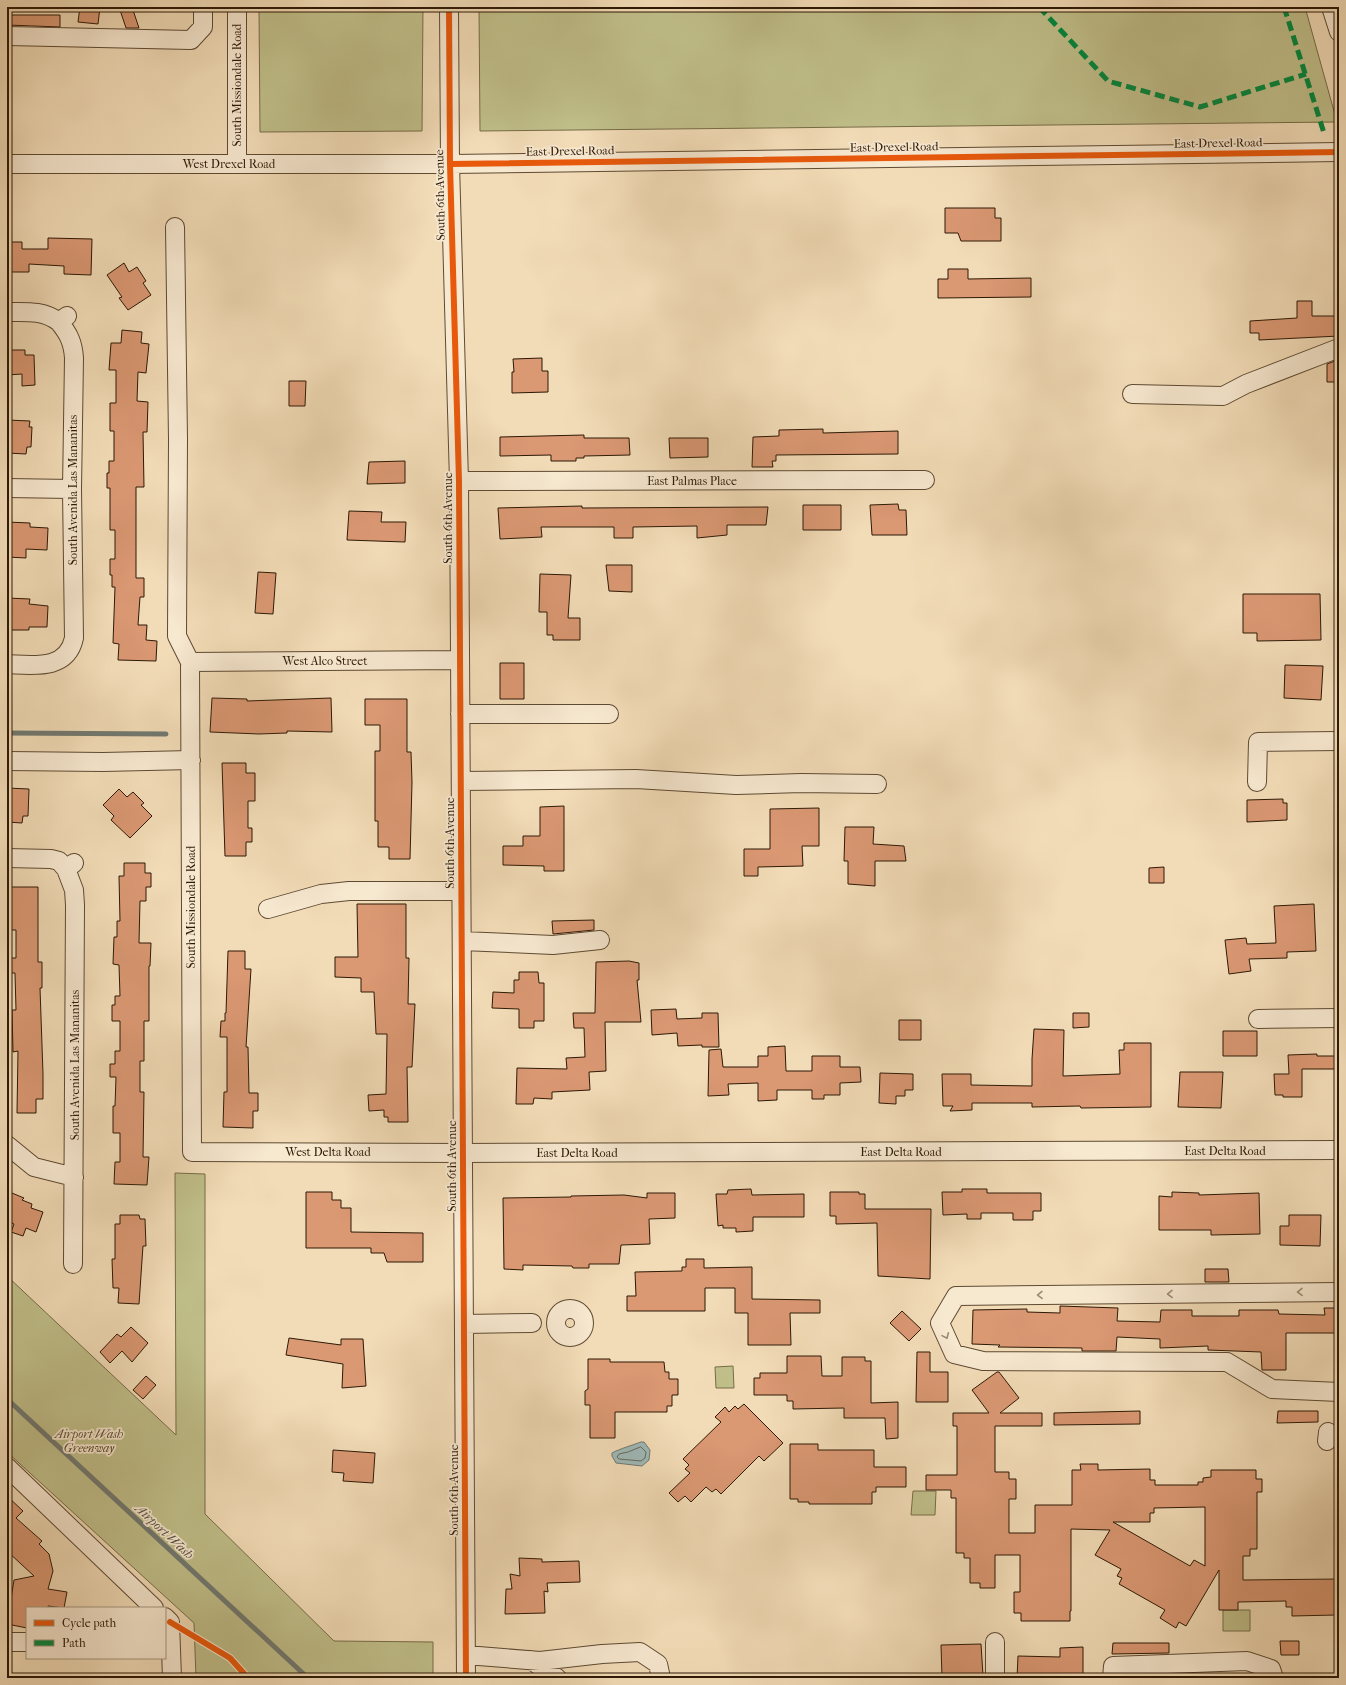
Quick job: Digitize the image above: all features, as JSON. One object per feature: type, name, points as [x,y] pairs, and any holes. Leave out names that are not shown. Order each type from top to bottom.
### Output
[{"type":"street","points":[[7,36],[190,40],[203,27],[203,7]]},
{"type":"street","name":"South Missiondale Road","points":[[237,7],[237,164]]},
{"type":"street","name":"South 6th Avenue","points":[[449,7],[450,164],[459,481],[466,1678]]},
{"type":"street","points":[[1331,7],[1339,32]]},
{"type":"street","name":"East Drexel Road","points":[[450,164],[1339,152]]},
{"type":"street","name":"West Drexel Road","points":[[7,164],[450,164]]},
{"type":"street","points":[[175,226],[178,439],[177,636],[190,662]]},
{"type":"street","name":"South Avenida Las Mananitas","points":[[7,312],[31,312],[47,314],[63,319],[73,344],[74,358],[72,489],[74,638],[72,648],[62,658],[49,664],[7,664]]},
{"type":"street","points":[[1132,394],[1223,396],[1246,384],[1339,348]]},
{"type":"street","name":"East Palmas Place","points":[[459,481],[925,480]]},
{"type":"street","points":[[7,488],[72,489]]},
{"type":"street","name":"West Alco Street","points":[[190,662],[460,660]]},
{"type":"street","name":"South Missiondale Road","points":[[190,662],[192,1152]]},
{"type":"street","points":[[460,714],[610,714]]},
{"type":"street","points":[[1257,782],[1258,742],[1339,741]]},
{"type":"street","points":[[7,761],[103,762],[191,760]]},
{"type":"street","points":[[461,781],[636,779],[736,785],[801,783],[877,784]]},
{"type":"street","name":"South Avenida Las Mananitas","points":[[7,858],[51,859],[70,866],[74,890],[73,1264]]},
{"type":"street","points":[[268,909],[321,894],[362,891],[461,891]]},
{"type":"street","points":[[462,941],[553,945],[600,940]]},
{"type":"street","points":[[1258,1019],[1339,1018]]},
{"type":"street","points":[[7,1145],[34,1167],[74,1177]]},
{"type":"street","name":"East Delta Road","points":[[463,1153],[1339,1150]]},
{"type":"street","name":"West Delta Road","points":[[192,1152],[463,1153]]},
{"type":"street","points":[[1339,1292],[956,1296],[940,1323],[954,1354],[983,1361],[1227,1362],[1272,1389],[1339,1392]]},
{"type":"street","points":[[464,1324],[556,1322]]},
{"type":"street","points":[[7,1468],[151,1607]]},
{"type":"street","points":[[166,1619],[170,1622],[172,1678]]},
{"type":"street","points":[[7,1642],[26,1642]]},
{"type":"street","points":[[995,1642],[995,1678]]},
{"type":"street","points":[[466,1656],[540,1661],[602,1654],[640,1652],[658,1664],[661,1678]]},
{"type":"street","points":[[531,1660],[557,1678]]},
{"type":"street","points":[[1112,1678],[1113,1666],[1247,1661],[1270,1669],[1274,1678]]},
{"type":"green space","points":[[259,7],[423,7],[422,131],[260,132]]},
{"type":"green space","points":[[479,7],[1305,7],[1337,122],[480,131]]},
{"type":"green space","name":"Airport Wash Greenway","points":[[175,1173],[205,1174],[205,1514],[334,1641],[433,1642],[433,1678],[196,1678],[194,1623],[7,1452],[7,1276],[176,1435]]},
{"type":"green space","points":[[733,1366],[734,1388],[716,1388],[715,1367]]},
{"type":"green space","points":[[913,1491],[936,1491],[935,1515],[911,1515]]},
{"type":"green space","points":[[1223,1610],[1250,1610],[1250,1631],[1223,1631]]},
{"type":"water","points":[[644,1442],[650,1450],[649,1460],[642,1466],[616,1463],[612,1453]]},
{"type":"building","points":[[80,7],[100,7],[98,24],[78,22]]},
{"type":"building","points":[[119,7],[132,7],[139,28],[126,28]]},
{"type":"building","points":[[7,15],[60,15],[60,27],[7,25]]},
{"type":"building","points":[[945,208],[995,208],[995,218],[1001,218],[1001,241],[961,241],[958,233],[945,233]]},
{"type":"building","points":[[48,238],[92,239],[91,275],[64,274],[64,266],[29,264],[29,272],[7,272],[7,242],[22,242],[22,249],[48,249]]},
{"type":"building","points":[[124,263],[129,272],[137,267],[146,281],[143,283],[151,295],[128,310],[119,298],[122,297],[107,275]]},
{"type":"building","points":[[948,269],[968,269],[968,279],[1031,278],[1031,297],[938,298],[938,279],[948,279]]},
{"type":"building","points":[[1297,301],[1312,301],[1312,316],[1339,316],[1339,336],[1259,340],[1259,333],[1250,333],[1250,321],[1297,318]]},
{"type":"building","points":[[122,330],[142,332],[141,343],[149,344],[146,373],[138,372],[137,401],[148,402],[147,432],[143,432],[144,487],[136,487],[136,578],[144,578],[144,597],[140,597],[138,625],[147,625],[146,640],[157,641],[156,661],[118,660],[119,644],[113,643],[115,587],[112,587],[110,559],[115,559],[115,530],[110,530],[110,488],[107,488],[107,473],[109,473],[109,461],[114,461],[114,431],[110,431],[110,403],[116,403],[116,370],[109,370],[111,343],[121,343]]},
{"type":"building","points":[[7,350],[25,350],[25,355],[34,355],[35,385],[22,386],[22,374],[7,375]]},
{"type":"building","points":[[542,358],[542,371],[548,371],[548,392],[512,393],[512,372],[514,372],[513,359]]},
{"type":"building","points":[[1339,361],[1339,382],[1327,382],[1327,364]]},
{"type":"building","points":[[289,381],[306,381],[305,406],[289,406]]},
{"type":"building","points":[[7,420],[30,421],[29,427],[32,427],[31,447],[27,447],[26,454],[7,453]]},
{"type":"building","points":[[823,429],[823,433],[898,431],[898,454],[776,455],[776,461],[772,461],[773,467],[752,467],[753,437],[779,436],[779,430]]},
{"type":"building","points":[[584,435],[584,438],[629,438],[630,455],[584,456],[584,458],[576,458],[576,461],[551,461],[551,455],[500,456],[500,437]]},
{"type":"building","points":[[669,438],[708,438],[708,457],[670,458]]},
{"type":"building","points":[[405,461],[405,483],[367,484],[369,462]]},
{"type":"building","points":[[898,504],[899,510],[906,510],[907,535],[872,535],[870,505]]},
{"type":"building","points":[[803,505],[841,505],[841,530],[803,530]]},
{"type":"building","points":[[582,506],[582,508],[768,507],[766,525],[727,525],[727,535],[697,538],[697,526],[633,527],[633,538],[614,538],[614,527],[541,527],[542,537],[500,539],[498,508]]},
{"type":"building","points":[[349,511],[382,512],[381,522],[406,522],[405,542],[347,540]]},
{"type":"building","points":[[7,522],[30,523],[30,527],[48,528],[47,550],[26,549],[26,558],[7,557]]},
{"type":"building","points":[[606,565],[632,565],[632,592],[609,591]]},
{"type":"building","points":[[258,572],[276,573],[273,614],[255,613]]},
{"type":"building","points":[[540,574],[571,575],[568,618],[580,618],[580,640],[553,640],[553,635],[547,635],[547,612],[539,612]]},
{"type":"building","points":[[1243,594],[1320,594],[1321,640],[1257,641],[1257,633],[1243,633]]},
{"type":"building","points":[[7,598],[30,599],[29,604],[48,606],[47,627],[29,627],[29,630],[7,630]]},
{"type":"building","points":[[500,663],[524,663],[524,699],[500,699]]},
{"type":"building","points":[[1285,665],[1323,666],[1321,700],[1284,698]]},
{"type":"building","points":[[212,698],[247,699],[247,701],[331,698],[332,732],[287,731],[287,733],[259,734],[210,732]]},
{"type":"building","points":[[365,699],[407,699],[407,752],[411,752],[412,782],[410,859],[389,859],[389,847],[378,847],[378,821],[375,821],[375,751],[380,751],[380,725],[365,725]]},
{"type":"building","points":[[222,763],[246,763],[246,773],[255,773],[255,801],[248,801],[248,828],[252,828],[252,842],[246,842],[246,856],[225,856]]},
{"type":"building","points":[[7,788],[29,789],[28,816],[23,816],[22,823],[7,822]]},
{"type":"building","points":[[119,789],[127,797],[133,792],[144,803],[141,805],[152,816],[130,838],[111,820],[114,816],[103,805]]},
{"type":"building","points":[[1283,799],[1283,803],[1287,803],[1287,820],[1247,822],[1247,800]]},
{"type":"building","points":[[564,806],[564,871],[544,871],[544,866],[503,865],[503,846],[523,846],[523,836],[540,836],[540,807]]},
{"type":"building","points":[[819,808],[819,846],[802,846],[803,866],[758,867],[758,876],[744,876],[744,849],[770,849],[770,809]]},
{"type":"building","points":[[845,827],[874,827],[873,844],[904,846],[906,861],[875,861],[875,886],[848,884],[848,861],[844,861]]},
{"type":"building","points":[[124,863],[145,863],[145,873],[151,873],[151,887],[146,887],[146,901],[140,901],[139,943],[151,943],[149,966],[149,1021],[144,1021],[144,1061],[140,1061],[140,1092],[144,1092],[143,1157],[149,1157],[147,1185],[114,1184],[115,1162],[120,1162],[120,1133],[113,1133],[113,1106],[115,1106],[116,1077],[110,1077],[110,1064],[115,1064],[115,1051],[120,1051],[120,1021],[112,1021],[112,1005],[115,1005],[115,996],[120,996],[119,965],[113,964],[114,937],[117,937],[117,921],[120,921],[119,876],[124,876]]},
{"type":"building","points":[[1164,867],[1164,883],[1149,883],[1149,868]]},
{"type":"building","points":[[10,887],[38,887],[38,962],[42,962],[42,988],[40,988],[43,1099],[36,1099],[36,1113],[17,1113],[18,1051],[13,1052],[12,1010],[16,1010],[15,973],[9,973],[9,958],[16,958],[16,930],[10,930]]},
{"type":"building","points":[[357,904],[406,904],[406,958],[409,958],[408,1004],[415,1004],[412,1067],[407,1067],[408,1122],[388,1122],[388,1117],[384,1117],[384,1110],[369,1111],[368,1095],[386,1094],[387,1034],[376,1034],[374,992],[361,992],[361,978],[335,977],[335,957],[358,957]]},
{"type":"building","points":[[1314,904],[1316,951],[1287,952],[1287,958],[1249,959],[1251,971],[1229,974],[1225,940],[1246,938],[1247,944],[1276,943],[1274,906]]},
{"type":"building","points":[[594,920],[594,930],[553,934],[552,921]]},
{"type":"building","points":[[228,951],[245,951],[245,969],[251,969],[246,1047],[248,1047],[249,1093],[258,1093],[258,1111],[253,1111],[253,1128],[223,1127],[224,1092],[227,1092],[227,1037],[220,1037],[221,1021],[225,1021],[226,1013]]},
{"type":"building","points":[[629,961],[639,963],[639,980],[637,980],[641,1022],[605,1022],[606,1071],[589,1072],[590,1090],[552,1092],[552,1099],[534,1098],[533,1104],[516,1104],[517,1068],[567,1069],[566,1058],[585,1057],[584,1028],[574,1028],[573,1013],[595,1013],[596,962]]},
{"type":"building","points":[[519,972],[538,972],[539,983],[544,983],[544,1021],[534,1021],[534,1028],[519,1028],[519,1009],[492,1008],[493,992],[514,993],[514,980],[519,980]]},
{"type":"building","points":[[676,1009],[677,1019],[702,1018],[702,1013],[718,1013],[719,1047],[702,1047],[702,1045],[678,1046],[677,1033],[652,1035],[651,1010]]},
{"type":"building","points":[[1073,1013],[1089,1013],[1089,1027],[1073,1028]]},
{"type":"building","points":[[899,1020],[921,1020],[921,1040],[899,1040]]},
{"type":"building","points":[[1034,1029],[1064,1030],[1063,1076],[1120,1074],[1119,1050],[1124,1050],[1124,1043],[1151,1043],[1151,1107],[1032,1107],[1032,1103],[972,1103],[972,1110],[950,1111],[953,1106],[943,1106],[942,1074],[971,1074],[971,1085],[1032,1086]]},
{"type":"building","points":[[1223,1031],[1257,1031],[1257,1056],[1223,1056]]},
{"type":"building","points":[[785,1046],[786,1071],[812,1071],[812,1056],[840,1056],[840,1067],[860,1067],[861,1082],[840,1083],[840,1095],[824,1095],[824,1099],[812,1099],[812,1090],[777,1090],[777,1100],[758,1101],[758,1083],[728,1084],[729,1095],[708,1096],[709,1050],[721,1049],[723,1067],[758,1067],[758,1056],[768,1056],[768,1047]]},
{"type":"building","points":[[1317,1054],[1317,1056],[1339,1056],[1339,1069],[1302,1069],[1302,1097],[1283,1097],[1283,1095],[1275,1095],[1274,1074],[1289,1074],[1288,1055]]},
{"type":"building","points":[[1180,1072],[1223,1072],[1221,1108],[1178,1107]]},
{"type":"building","points":[[880,1073],[913,1074],[913,1090],[905,1090],[905,1096],[896,1096],[896,1104],[879,1103]]},
{"type":"building","points":[[751,1189],[752,1195],[804,1194],[804,1217],[753,1217],[753,1231],[736,1232],[736,1228],[723,1228],[723,1225],[718,1226],[716,1194],[727,1194],[728,1190]]},
{"type":"building","points":[[962,1189],[987,1189],[987,1193],[1041,1193],[1041,1211],[1033,1211],[1033,1220],[1013,1220],[1013,1213],[981,1213],[981,1219],[967,1219],[967,1214],[943,1215],[942,1192],[962,1192]]},
{"type":"building","points":[[7,1191],[24,1198],[22,1200],[32,1204],[31,1208],[43,1212],[36,1232],[26,1228],[23,1236],[11,1232],[14,1224],[7,1221]]},
{"type":"building","points":[[306,1192],[332,1192],[332,1200],[341,1200],[341,1208],[351,1208],[351,1232],[423,1233],[423,1262],[387,1262],[384,1253],[371,1253],[371,1248],[306,1248]]},
{"type":"building","points":[[830,1192],[859,1192],[859,1194],[865,1194],[865,1209],[931,1209],[930,1279],[878,1276],[877,1223],[836,1224],[836,1216],[830,1216]]},
{"type":"building","points":[[1172,1192],[1199,1193],[1199,1195],[1259,1193],[1260,1234],[1211,1235],[1211,1230],[1159,1230],[1159,1196],[1172,1197]]},
{"type":"building","points":[[647,1193],[675,1193],[675,1218],[649,1219],[650,1244],[621,1245],[619,1264],[589,1264],[589,1268],[573,1268],[572,1266],[523,1265],[523,1270],[504,1269],[503,1198],[624,1195],[647,1198]]},
{"type":"building","points":[[120,1215],[139,1215],[140,1219],[145,1219],[146,1246],[143,1246],[139,1304],[118,1303],[119,1288],[113,1288],[112,1259],[115,1259],[115,1224],[120,1224]]},
{"type":"building","points":[[1289,1215],[1321,1215],[1320,1246],[1280,1245],[1280,1226],[1289,1226]]},
{"type":"building","points":[[686,1259],[704,1259],[704,1268],[752,1267],[752,1299],[820,1300],[820,1313],[790,1313],[791,1345],[748,1345],[748,1313],[735,1313],[735,1288],[705,1288],[705,1311],[627,1311],[627,1296],[636,1296],[635,1272],[682,1271],[682,1267],[686,1267]]},
{"type":"building","points":[[1205,1269],[1228,1269],[1229,1282],[1205,1282]]},
{"type":"building","points":[[1060,1306],[1118,1308],[1117,1321],[1160,1322],[1161,1310],[1192,1310],[1192,1316],[1239,1316],[1239,1310],[1278,1310],[1279,1314],[1325,1315],[1324,1308],[1337,1308],[1339,1333],[1286,1333],[1286,1370],[1262,1370],[1261,1352],[1208,1350],[1208,1346],[1160,1348],[1160,1339],[1117,1337],[1116,1351],[1082,1351],[1082,1348],[998,1347],[1000,1345],[972,1344],[973,1310],[1027,1309],[1027,1312],[1060,1313]]},
{"type":"building","points":[[902,1311],[921,1329],[909,1341],[890,1323]]},
{"type":"building","points":[[131,1327],[148,1343],[132,1362],[122,1351],[110,1363],[100,1352],[117,1334],[121,1337]]},
{"type":"building","points":[[289,1338],[341,1345],[341,1339],[363,1339],[366,1386],[342,1388],[343,1364],[286,1355]]},
{"type":"building","points":[[917,1352],[930,1352],[930,1372],[948,1372],[948,1402],[916,1402]]},
{"type":"building","points":[[787,1356],[821,1356],[822,1376],[842,1376],[842,1357],[865,1357],[865,1361],[871,1361],[871,1403],[898,1402],[898,1438],[886,1439],[885,1418],[844,1418],[844,1408],[793,1409],[793,1401],[787,1401],[787,1395],[754,1395],[754,1378],[760,1378],[760,1373],[787,1373]]},
{"type":"building","points":[[588,1359],[610,1359],[610,1362],[664,1362],[665,1372],[669,1372],[669,1379],[678,1379],[678,1395],[672,1395],[672,1406],[667,1406],[667,1412],[615,1412],[615,1438],[590,1438],[590,1405],[585,1405],[585,1391],[588,1389]]},
{"type":"building","points":[[999,1372],[1019,1398],[1000,1413],[1042,1413],[1042,1426],[995,1426],[995,1472],[1009,1472],[1009,1479],[1016,1479],[1016,1499],[1009,1499],[1009,1533],[1035,1533],[1035,1505],[1072,1505],[1072,1470],[1081,1470],[1080,1464],[1098,1464],[1098,1470],[1150,1469],[1150,1480],[1155,1480],[1155,1485],[1198,1485],[1198,1482],[1203,1482],[1203,1478],[1211,1477],[1211,1470],[1256,1470],[1256,1479],[1262,1479],[1262,1492],[1257,1492],[1257,1549],[1250,1549],[1250,1556],[1243,1556],[1243,1580],[1339,1579],[1339,1605],[1335,1605],[1336,1615],[1292,1616],[1292,1607],[1286,1607],[1286,1601],[1238,1602],[1238,1610],[1219,1610],[1219,1570],[1186,1626],[1179,1622],[1176,1628],[1160,1618],[1165,1610],[1119,1584],[1122,1578],[1117,1576],[1121,1569],[1095,1555],[1110,1530],[1071,1529],[1070,1621],[1021,1621],[1021,1613],[1014,1613],[1014,1592],[1020,1592],[1020,1555],[995,1555],[995,1588],[980,1588],[980,1583],[970,1583],[970,1558],[964,1558],[964,1553],[956,1553],[956,1498],[951,1498],[951,1490],[926,1490],[926,1475],[957,1475],[957,1426],[953,1426],[953,1413],[989,1413],[972,1390]],"holes":[[[1205,1507],[1205,1566],[1194,1560],[1190,1566],[1113,1522],[1150,1522],[1150,1513],[1154,1513],[1154,1508]]]},
{"type":"building","points":[[146,1376],[156,1385],[143,1399],[133,1390]]},
{"type":"building","points":[[744,1404],[783,1443],[764,1461],[759,1456],[721,1494],[716,1489],[712,1492],[706,1487],[691,1502],[685,1496],[678,1502],[669,1493],[690,1473],[685,1469],[689,1465],[683,1459],[721,1422],[715,1417],[725,1407],[729,1412],[735,1406],[738,1409]]},
{"type":"building","points":[[1140,1411],[1140,1424],[1054,1425],[1054,1413]]},
{"type":"building","points":[[1278,1411],[1318,1411],[1318,1422],[1277,1423]]},
{"type":"building","points":[[790,1444],[818,1444],[818,1450],[874,1450],[874,1467],[906,1467],[906,1487],[876,1487],[876,1492],[872,1492],[872,1504],[809,1504],[809,1502],[798,1502],[798,1499],[790,1499]]},
{"type":"building","points":[[333,1450],[375,1453],[373,1483],[343,1481],[344,1473],[332,1472]]},
{"type":"building","points":[[7,1496],[23,1511],[16,1518],[42,1541],[39,1544],[49,1554],[53,1571],[48,1589],[67,1592],[64,1607],[26,1607],[26,1628],[7,1624],[14,1580],[34,1576],[7,1551]]},
{"type":"building","points":[[519,1558],[542,1559],[542,1562],[579,1561],[580,1582],[547,1583],[548,1592],[544,1591],[545,1613],[505,1614],[506,1589],[512,1589],[510,1574],[520,1576]]},
{"type":"building","points":[[1280,1641],[1299,1641],[1299,1655],[1281,1655]]},
{"type":"building","points":[[1113,1643],[1169,1643],[1169,1653],[1112,1654]]},
{"type":"building","points":[[981,1644],[983,1676],[942,1678],[941,1645]]},
{"type":"building","points":[[1083,1647],[1083,1677],[1017,1678],[1018,1656],[1060,1657],[1060,1648]]},
{"type":"waterway","points":[[7,733],[166,734]]},
{"type":"waterway","name":"Airport Wash","points":[[7,1399],[308,1678]]},
{"type":"marked path","points":[[1039,7],[1108,81],[1200,107],[1306,74]]},
{"type":"marked path","points":[[1284,7],[1324,133]]},
{"type":"cycle path","points":[[449,7],[450,164],[459,481],[466,1678]]},
{"type":"cycle path","points":[[450,164],[1339,152]]},
{"type":"cycle path","points":[[170,1622],[230,1658],[248,1678]]}]
